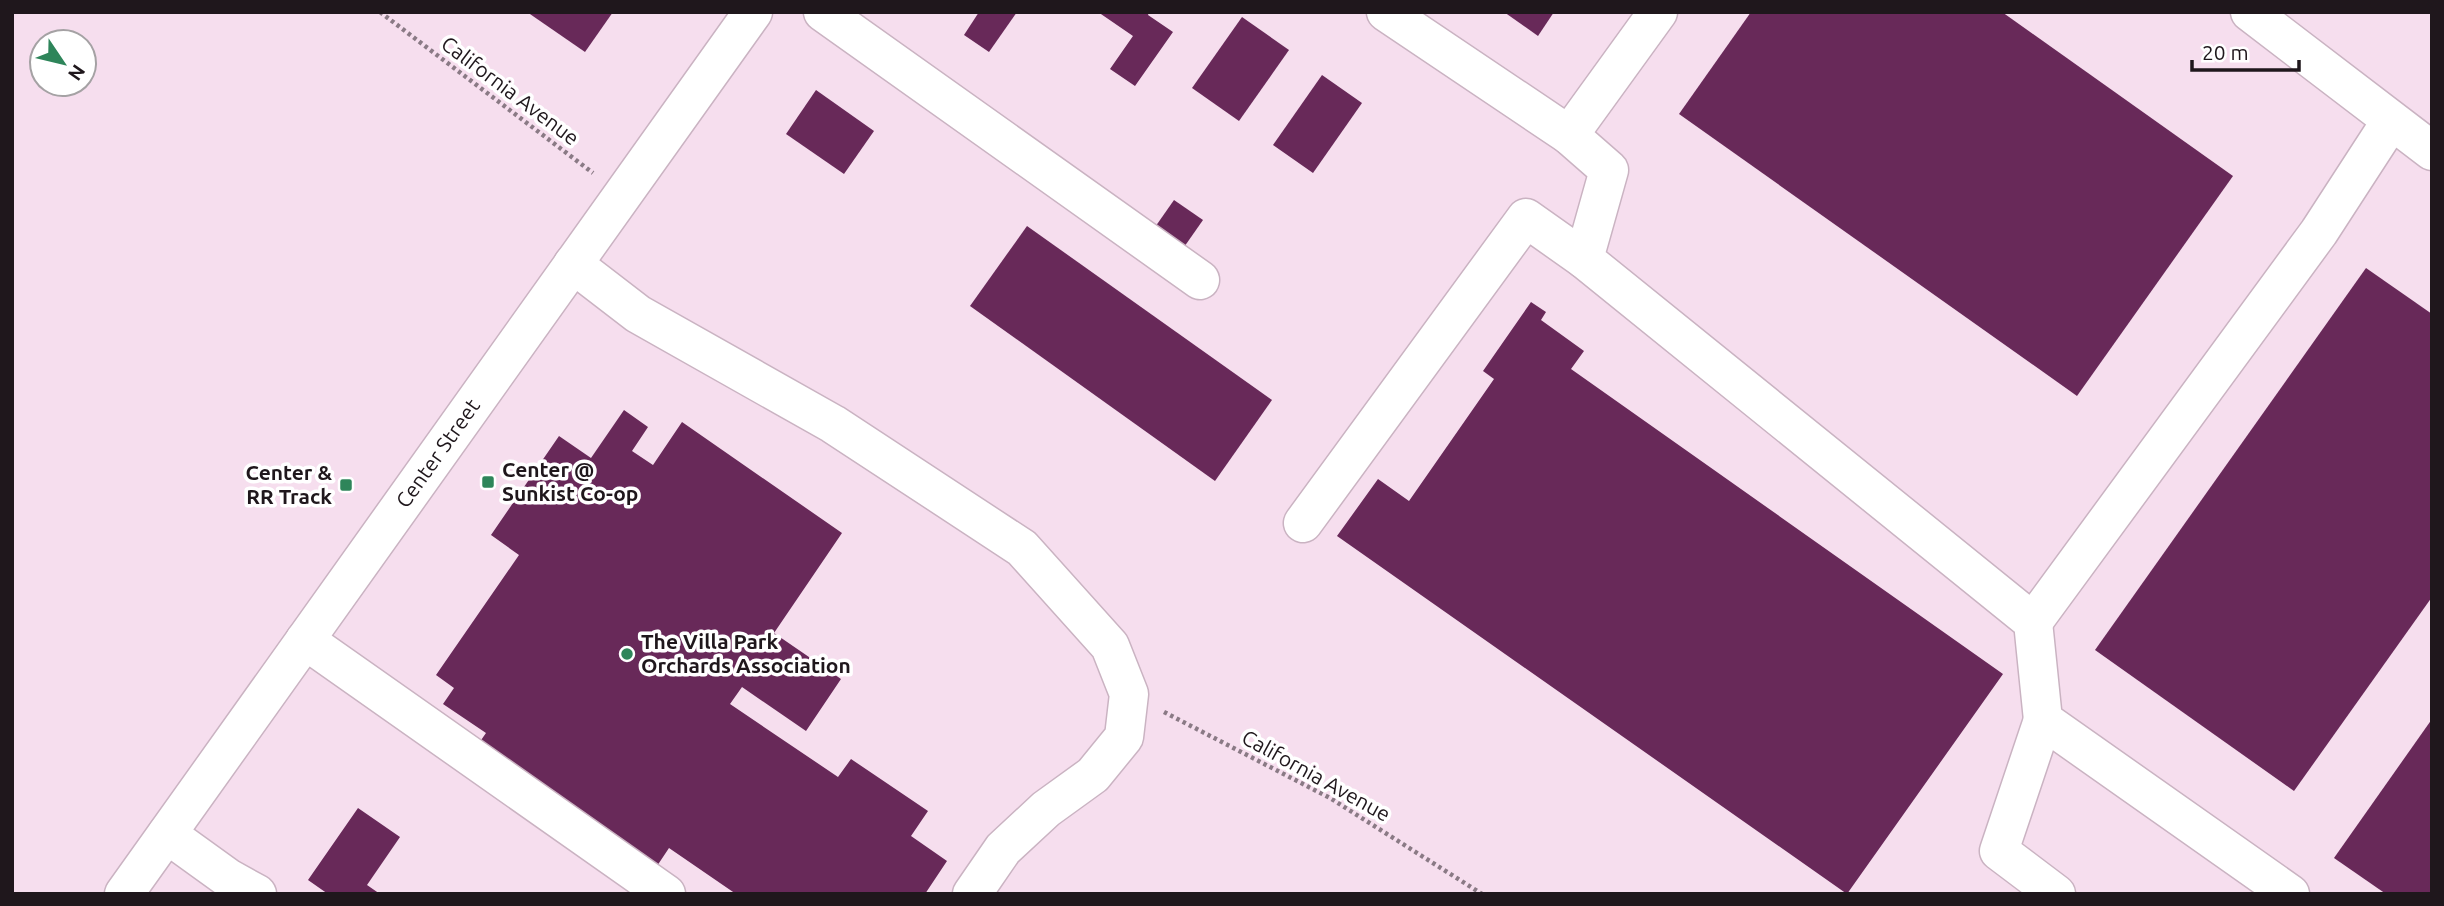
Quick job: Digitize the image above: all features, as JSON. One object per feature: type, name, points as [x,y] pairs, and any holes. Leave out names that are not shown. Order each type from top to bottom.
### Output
[{"type":"main road","name":"Center Street","points":[[124,894],[752,12]]},
{"type":"main road","points":[[823,12],[1200,280]]},
{"type":"main road","points":[[1387,12],[1569,135],[1609,170],[1584,259]]},
{"type":"main road","points":[[1569,135],[1658,12]]},
{"type":"main road","points":[[2250,12],[2432,151]]},
{"type":"main road","points":[[2056,894],[1999,851],[2043,720],[2033,622],[2319,232],[2391,121]]},
{"type":"main road","points":[[1303,523],[1526,218],[1584,259],[2033,622]]},
{"type":"main road","points":[[573,264],[638,314],[833,424],[1022,548],[1110,646],[1129,694],[1124,737],[1093,775],[1046,809],[1003,849],[972,894]]},
{"type":"main road","points":[[305,640],[666,894]]},
{"type":"main road","points":[[2043,720],[2290,894]]},
{"type":"main road","points":[[167,834],[228,878],[254,892]]},
{"type":"path","name":"California Avenue","points":[[380,12],[621,195]]},
{"type":"path","name":"California Avenue","points":[[1129,694],[1330,798],[1482,894]]},
{"type":"building","points":[[527,12],[613,12],[585,52]]},
{"type":"building","points":[[979,12],[1017,12],[989,52],[964,35]]},
{"type":"building","points":[[1098,12],[1149,12],[1148,15],[1173,32],[1135,86],[1110,69],[1133,36]]},
{"type":"building","points":[[1504,12],[1554,12],[1538,36]]},
{"type":"building","points":[[1751,12],[2002,12],[2233,176],[2077,396],[1679,114]]},
{"type":"building","points":[[1242,17],[1289,50],[1239,121],[1192,88]]},
{"type":"building","points":[[1322,75],[1362,103],[1313,173],[1273,145]]},
{"type":"building","points":[[816,90],[874,131],[844,174],[786,134]]},
{"type":"building","points":[[1174,200],[1203,220],[1182,250],[1153,230]]},
{"type":"building","points":[[1027,226],[1272,400],[1215,481],[970,306]]},
{"type":"building","points":[[2366,268],[2432,314],[2432,597],[2294,791],[2095,650]]},
{"type":"building","points":[[1531,302],[1546,312],[1541,320],[1584,351],[1571,369],[2003,674],[1847,894],[1337,536],[1378,479],[1409,501],[1494,379],[1483,371]]},
{"type":"building","name":"The Villa Park Orchards Association","points":[[624,410],[648,427],[632,451],[653,465],[682,422],[842,533],[774,633],[841,679],[806,731],[742,687],[730,704],[838,777],[851,759],[928,811],[911,836],[947,861],[925,894],[736,894],[669,848],[657,866],[479,743],[486,733],[443,704],[454,688],[436,675],[519,555],[491,535],[559,436],[591,458]]},
{"type":"building","points":[[2432,719],[2432,894],[2386,894],[2334,858]]},
{"type":"building","points":[[358,808],[400,837],[367,885],[380,894],[328,894],[308,880]]},
{"type":"place","name":"Center @ Sunkist Co-op","points":[[488,482]]},
{"type":"place","name":"Center & RR Track","points":[[346,485]]},
{"type":"place","name":"The Villa Park Orchards Association","points":[[627,654]]}]
